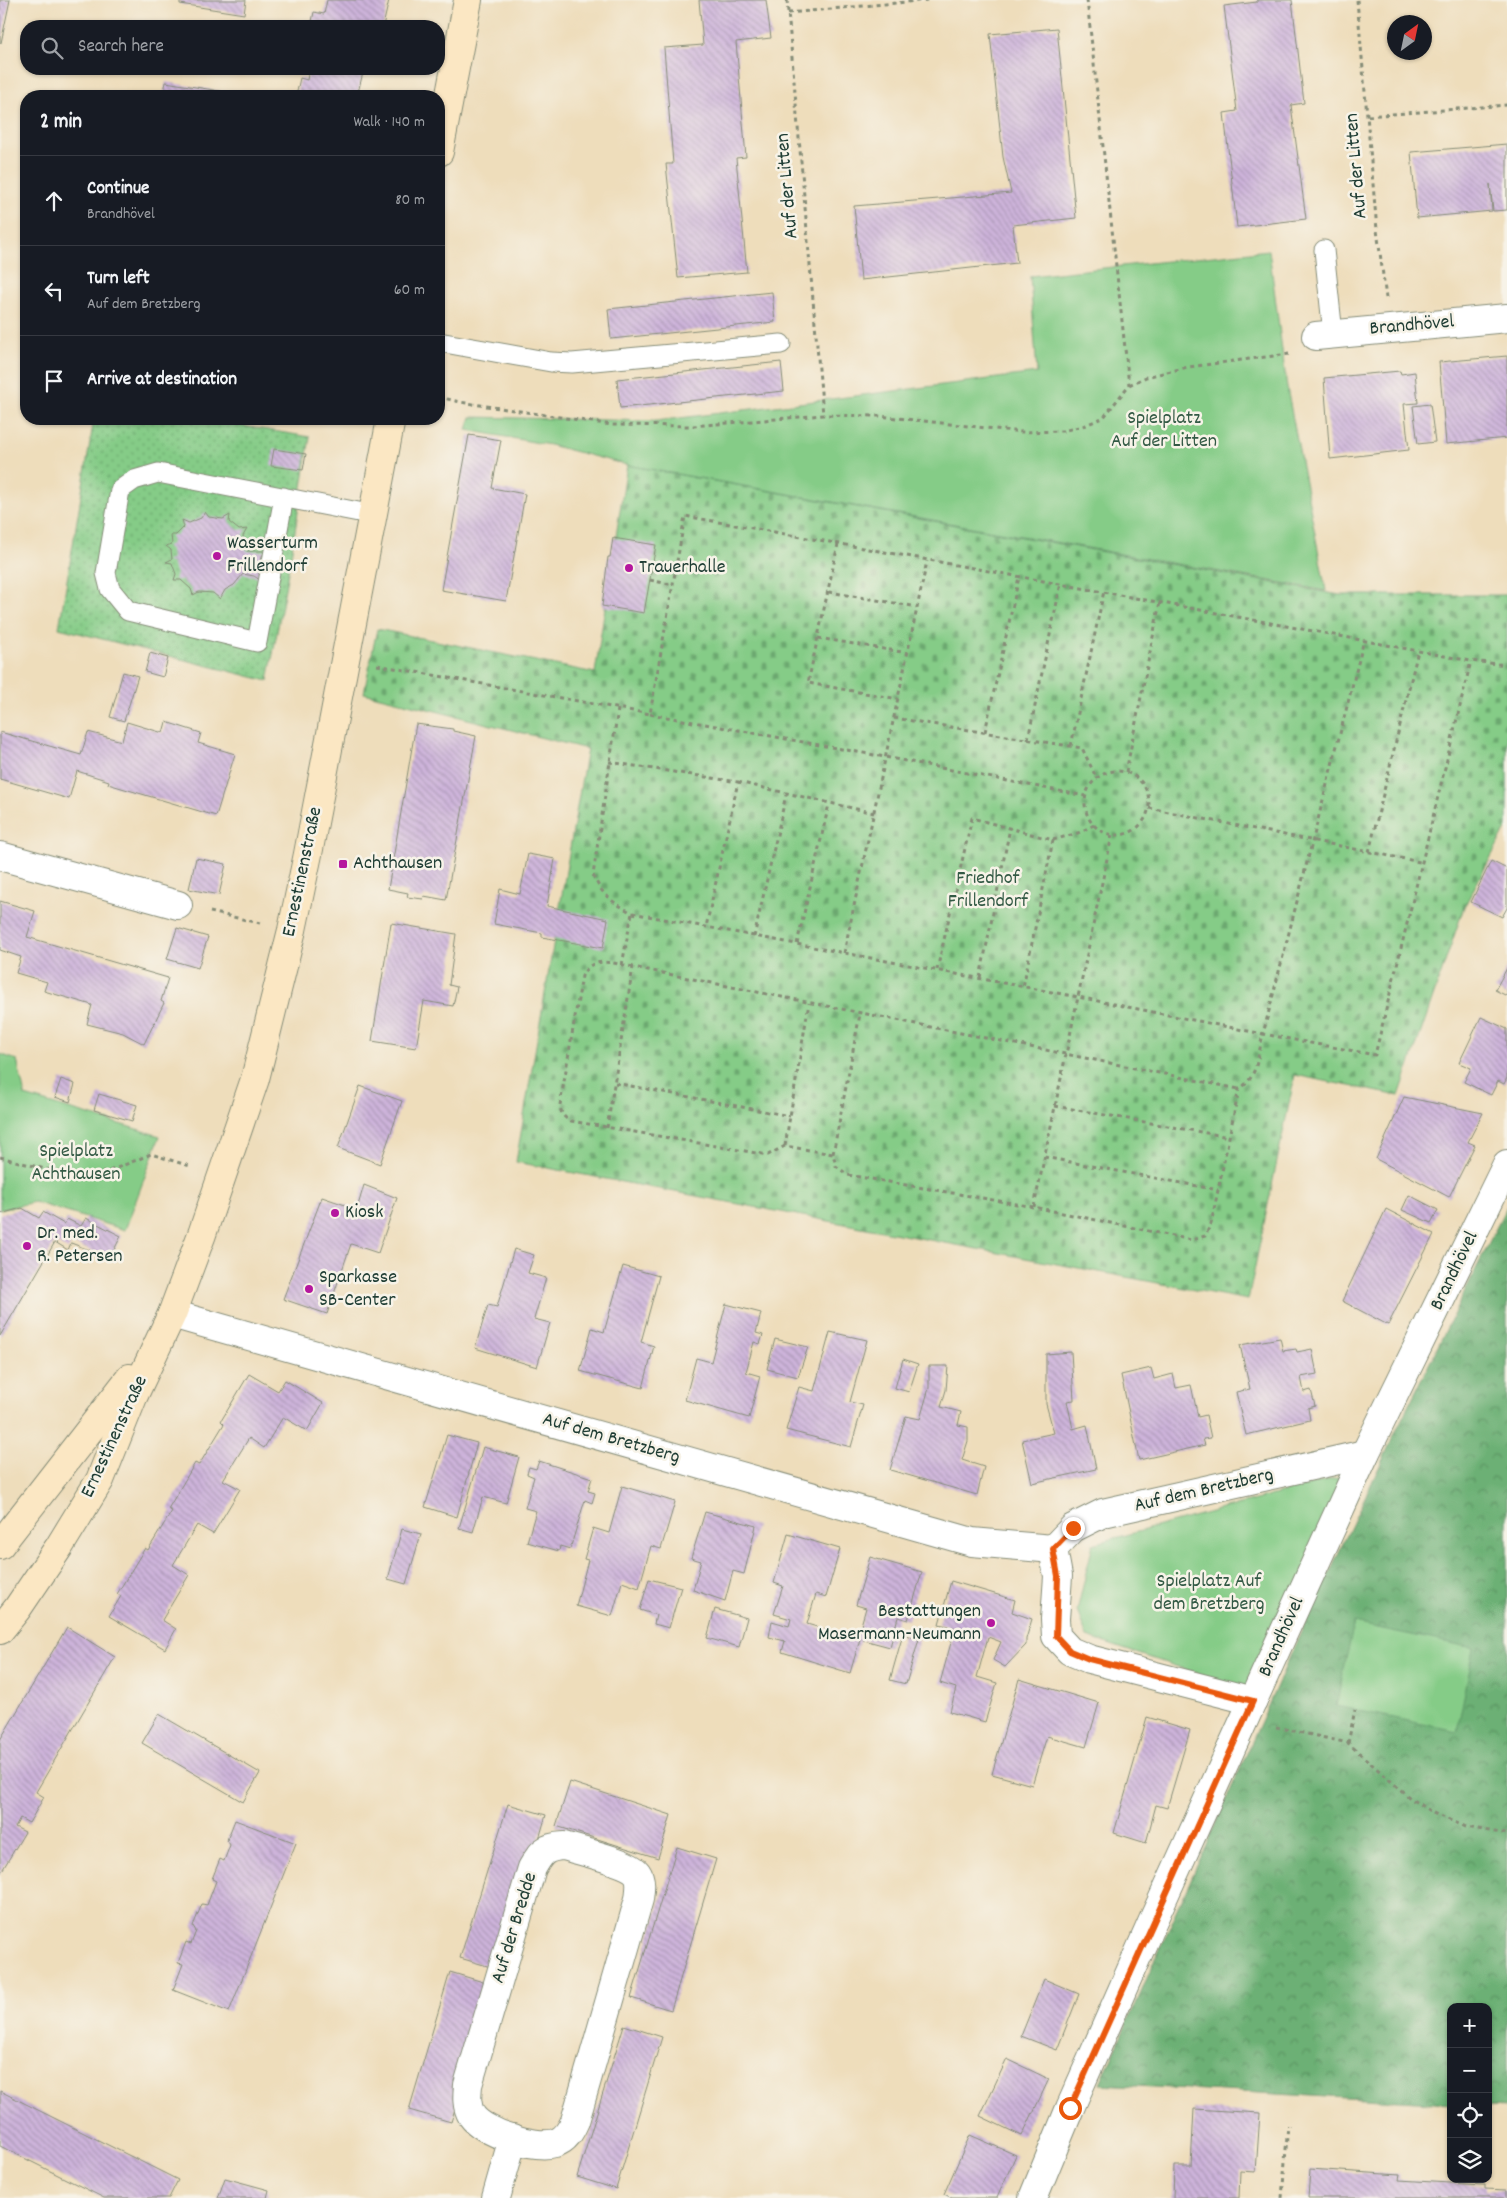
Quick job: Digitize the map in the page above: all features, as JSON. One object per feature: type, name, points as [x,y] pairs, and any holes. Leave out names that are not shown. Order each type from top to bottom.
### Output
[{"type":"main road","points":[[445,121],[468,0]]},
{"type":"main road","name":"Ernestinenstraße","points":[[0,1630],[22,1603],[100,1480],[134,1397],[172,1314],[222,1176],[254,1079],[290,939],[308,854],[390,425]]},
{"type":"main road","name":"Ernestinenstraße","points":[[0,1546],[122,1391],[172,1314]]},
{"type":"street","name":"Brandhövel","points":[[1324,335],[1507,318]]},
{"type":"street","points":[[0,856],[178,905]]},
{"type":"street","name":"Brandhövel","points":[[1033,2198],[1074,2099],[1365,1454],[1507,1164]]},
{"type":"street","name":"Auf dem Bretzberg","points":[[172,1314],[972,1542],[1053,1549],[1073,1528],[1103,1513],[1365,1454]]},
{"type":"street","points":[[1053,1549],[1058,1576],[1056,1636],[1070,1651],[1089,1659],[1248,1711]]},
{"type":"street","name":"Auf der Bredde","points":[[564,1846],[629,1866],[638,1873],[640,1884],[639,1899],[575,2121],[569,2134],[556,2143],[538,2145],[514,2138],[483,2126],[472,2115],[466,2100],[468,2085],[532,1868],[540,1855],[551,1847],[564,1846]]},
{"type":"street","points":[[496,2198],[514,2138]]},
{"type":"lane","points":[[1324,250],[1324,335]]},
{"type":"lane","points":[[445,343],[551,362],[572,363],[781,344]]},
{"type":"lane","points":[[284,497],[257,642],[128,610],[110,590],[106,573],[120,490],[134,480],[158,473],[284,497],[374,515]]},
{"type":"path","name":"Auf der Litten","points":[[787,0],[823,415]]},
{"type":"path","points":[[788,12],[928,0]]},
{"type":"path","points":[[1087,0],[1129,385]]},
{"type":"path","name":"Auf der Litten","points":[[1357,0],[1377,230],[1389,328]]},
{"type":"path","points":[[1368,116],[1507,105]]},
{"type":"path","points":[[445,398],[612,425],[694,426],[823,415],[879,416],[1022,432],[1063,431],[1086,425],[1104,417],[1129,385],[1146,377],[1188,367],[1290,354],[1324,335]]},
{"type":"path","points":[[650,714],[686,516],[928,561],[1104,591],[1470,661],[1507,665]]},
{"type":"path","points":[[838,544],[808,683],[898,699]]},
{"type":"path","points":[[844,953],[928,561]]},
{"type":"path","points":[[985,732],[1019,576]]},
{"type":"path","points":[[650,580],[673,585]]},
{"type":"path","points":[[1028,739],[1061,584]]},
{"type":"path","points":[[1071,746],[1104,591]]},
{"type":"path","points":[[828,592],[918,607]]},
{"type":"path","points":[[1126,772],[1160,602]]},
{"type":"path","points":[[818,638],[908,653]]},
{"type":"path","points":[[833,1154],[785,1146],[768,1156],[571,1122],[564,1118],[560,1112],[560,1104],[582,976],[586,968],[592,963],[600,962],[622,965],[1239,1089],[1248,1084],[1253,1076],[1364,640]]},
{"type":"path","points":[[1369,852],[1418,651]]},
{"type":"path","points":[[345,659],[886,757],[1085,796]]},
{"type":"path","points":[[618,709],[593,875],[599,889],[613,902],[632,913],[1023,986],[1374,1055],[1470,661]]},
{"type":"path","points":[[894,718],[1082,748],[1096,777]]},
{"type":"path","points":[[609,762],[738,782],[786,795],[874,813]]},
{"type":"path","points":[[1116,770],[1134,775],[1142,781],[1149,798],[1149,808],[1146,818],[1140,826],[1122,835],[1112,835],[1102,832],[1094,825],[1087,817],[1084,807],[1085,796],[1096,777],[1116,770]]},
{"type":"path","points":[[706,927],[738,782]]},
{"type":"path","points":[[754,937],[786,795]]},
{"type":"path","points":[[797,944],[829,804]]},
{"type":"path","points":[[1149,808],[1421,862]]},
{"type":"path","points":[[937,970],[972,818],[1052,840],[1078,833],[1094,825]]},
{"type":"path","points":[[980,978],[1010,828]]},
{"type":"path","points":[[1034,1207],[1112,835]]},
{"type":"path","points":[[1023,986],[1052,840]]},
{"type":"path","points":[[622,965],[632,913]]},
{"type":"path","points":[[607,1128],[633,968]]},
{"type":"path","points":[[785,1146],[809,1003]]},
{"type":"path","points":[[860,1014],[833,1154],[836,1166],[848,1175],[1034,1207],[1192,1240],[1205,1236],[1211,1224],[1239,1089]]},
{"type":"path","points":[[615,1083],[790,1116]]},
{"type":"path","points":[[1055,1106],[1229,1137]]},
{"type":"path","points":[[0,1157],[44,1169],[75,1174],[107,1172],[151,1154],[222,1176]]},
{"type":"path","points":[[1044,1157],[1218,1190]]},
{"type":"path","points":[[1348,1743],[1355,1710]]},
{"type":"path","points":[[1248,1711],[1348,1743],[1411,1799],[1433,1813],[1466,1827],[1507,1834]]},
{"type":"path","points":[[1282,2198],[1288,2125]]},
{"type":"green space","name":"Spielplatz Auf der Litten","points":[[1269,250],[1287,388],[1326,591],[627,465],[550,445],[467,430],[471,417],[656,421],[1037,373],[1030,276]]},
{"type":"green space","points":[[93,425],[237,425],[310,437],[268,681],[59,628]]},
{"type":"green space","name":"Friedhof Frillendorf","points":[[627,465],[1340,595],[1507,595],[1507,827],[1464,907],[1399,1096],[1295,1075],[1248,1300],[516,1162],[587,749],[364,693],[377,629],[595,673]]},
{"type":"green space","name":"Spielplatz Achthausen","points":[[0,1054],[17,1060],[25,1096],[160,1136],[125,1230],[34,1202],[0,1210]]},
{"type":"green space","points":[[1507,1206],[1507,2108],[1492,2107],[1492,2003],[1447,2003],[1447,2104],[1100,2084],[1295,1645],[1399,1425]]},
{"type":"green space","name":"Spielplatz Auf dem Bretzberg","points":[[1351,1474],[1251,1691],[1087,1637],[1077,1611],[1093,1544]]},
{"type":"green space","points":[[1354,1623],[1474,1648],[1457,1731],[1336,1706]]},
{"type":"building","points":[[0,0],[10,0],[1,43],[0,42]]},
{"type":"building","points":[[180,0],[246,0],[244,14],[180,4]]},
{"type":"building","points":[[327,0],[389,0],[384,20],[312,20],[314,12],[324,14]]},
{"type":"building","points":[[699,0],[766,0],[771,38],[736,42],[746,157],[736,158],[747,272],[678,278],[666,164],[673,164],[664,48],[703,45]]},
{"type":"building","points":[[1257,0],[1292,0],[1304,103],[1291,105],[1306,219],[1237,227],[1224,113],[1237,111],[1224,6],[1257,2]]},
{"type":"building","points":[[1057,28],[1076,218],[1013,225],[1017,263],[861,280],[854,206],[1011,193],[1003,157],[990,34]]},
{"type":"building","points":[[308,75],[362,75],[359,90],[297,90],[300,78],[307,80]]},
{"type":"building","points":[[166,82],[213,90],[164,90]]},
{"type":"building","points":[[1507,144],[1507,210],[1493,211],[1490,184],[1492,211],[1417,218],[1411,152]]},
{"type":"building","points":[[772,292],[775,322],[611,339],[608,309]]},
{"type":"building","points":[[1507,356],[1507,438],[1446,444],[1439,362]]},
{"type":"building","points":[[781,362],[784,391],[620,408],[617,379]]},
{"type":"building","points":[[1400,371],[1401,374],[1415,372],[1418,403],[1404,404],[1409,450],[1330,459],[1324,378]]},
{"type":"building","points":[[1430,404],[1435,442],[1418,444],[1413,406]]},
{"type":"building","points":[[469,435],[501,440],[492,488],[525,494],[506,601],[441,590]]},
{"type":"building","points":[[274,449],[306,454],[303,470],[271,466]]},
{"type":"building","name":"Wasserturm Frillendorf","points":[[205,512],[209,517],[223,519],[230,515],[229,522],[239,530],[247,529],[243,536],[247,551],[266,551],[261,557],[260,580],[254,576],[243,574],[234,585],[225,590],[220,599],[213,593],[199,592],[193,595],[191,589],[181,580],[174,580],[176,574],[172,563],[166,562],[172,559],[171,550],[166,546],[172,544],[171,535],[176,535],[184,527],[182,520],[189,523],[201,518]]},
{"type":"building","name":"Trauerhalle","points":[[613,538],[656,545],[644,613],[602,606],[608,557],[610,557]]},
{"type":"building","points":[[150,653],[168,658],[163,677],[145,672]]},
{"type":"building","points":[[123,672],[138,676],[124,721],[110,717]]},
{"type":"building","points":[[127,722],[163,733],[166,722],[201,733],[198,743],[235,754],[216,816],[108,784],[109,781],[77,771],[69,799],[0,779],[0,732],[81,755],[88,732],[122,741]]},
{"type":"building","points":[[416,724],[453,729],[453,731],[476,736],[446,900],[424,896],[423,899],[407,897],[408,893],[388,889]]},
{"type":"building","points":[[528,854],[555,859],[547,906],[608,919],[603,948],[542,937],[542,933],[494,924],[500,889],[520,894]]},
{"type":"building","points":[[196,858],[226,864],[219,895],[189,889]]},
{"type":"building","points":[[1491,861],[1507,869],[1507,908],[1502,917],[1471,902]]},
{"type":"building","points":[[0,901],[35,911],[27,937],[168,978],[161,1001],[164,1003],[144,1044],[123,1033],[87,1024],[92,1005],[44,991],[47,982],[16,973],[21,957],[0,950]]},
{"type":"building","points":[[391,923],[456,934],[449,985],[457,987],[453,1006],[424,1001],[416,1048],[372,1041]]},
{"type":"building","points":[[177,928],[208,937],[198,968],[167,959]]},
{"type":"building","points":[[1507,968],[1507,996],[1495,990]]},
{"type":"building","points":[[1481,1017],[1507,1029],[1507,1078],[1504,1084],[1498,1081],[1491,1095],[1464,1082],[1471,1068],[1459,1063]]},
{"type":"building","points":[[61,1079],[75,1084],[70,1102],[55,1097]]},
{"type":"building","points":[[360,1086],[402,1101],[380,1164],[338,1148]]},
{"type":"building","points":[[99,1094],[137,1105],[132,1121],[94,1110]]},
{"type":"building","points":[[1404,1097],[1483,1113],[1468,1142],[1475,1145],[1449,1197],[1376,1159]]},
{"type":"building","points":[[364,1185],[397,1198],[378,1253],[351,1244],[327,1314],[283,1299],[322,1197],[357,1209]]},
{"type":"building","points":[[1409,1195],[1438,1210],[1431,1223],[1402,1210]]},
{"type":"building","name":"Dr. med. R. Petersen","points":[[22,1208],[39,1218],[43,1212],[64,1224],[67,1219],[81,1226],[86,1218],[121,1236],[110,1258],[71,1243],[68,1250],[55,1242],[0,1336],[0,1214]]},
{"type":"building","points":[[1386,1209],[1434,1234],[1388,1325],[1342,1301]]},
{"type":"building","points":[[514,1249],[534,1255],[528,1273],[546,1278],[534,1319],[550,1323],[537,1367],[475,1348],[488,1305],[497,1307]]},
{"type":"building","points":[[623,1266],[659,1276],[641,1342],[654,1346],[643,1388],[580,1371],[592,1328],[604,1332]]},
{"type":"building","points":[[726,1304],[761,1313],[756,1333],[763,1335],[760,1344],[754,1342],[746,1372],[760,1376],[749,1418],[685,1400],[696,1358],[711,1362]]},
{"type":"building","points":[[830,1332],[867,1340],[850,1402],[863,1405],[851,1447],[786,1430],[799,1387],[814,1391]]},
{"type":"building","points":[[1280,1338],[1283,1351],[1296,1349],[1297,1352],[1312,1349],[1317,1374],[1301,1377],[1304,1392],[1311,1390],[1315,1406],[1308,1408],[1310,1420],[1246,1435],[1236,1392],[1250,1389],[1240,1345]]},
{"type":"building","points":[[775,1339],[808,1347],[798,1377],[767,1369]]},
{"type":"building","points":[[1071,1352],[1074,1400],[1067,1401],[1073,1429],[1087,1425],[1096,1469],[1032,1483],[1022,1440],[1054,1433],[1046,1404],[1046,1354]]},
{"type":"building","points":[[903,1359],[918,1364],[909,1392],[895,1388]]},
{"type":"building","points":[[929,1366],[948,1366],[946,1390],[941,1407],[961,1412],[958,1425],[968,1427],[968,1441],[962,1460],[984,1467],[977,1495],[890,1470],[906,1416],[920,1419],[929,1388]]},
{"type":"building","points":[[1151,1368],[1154,1379],[1173,1374],[1176,1388],[1191,1385],[1198,1417],[1206,1415],[1211,1438],[1203,1439],[1205,1445],[1139,1460],[1121,1375]]},
{"type":"building","points":[[249,1374],[278,1391],[285,1380],[323,1403],[307,1431],[283,1417],[264,1448],[249,1438],[223,1480],[240,1489],[213,1534],[197,1525],[173,1565],[189,1575],[162,1620],[176,1629],[165,1649],[109,1616],[121,1596],[117,1594],[145,1548],[148,1550],[172,1511],[168,1509],[195,1463],[199,1465],[224,1424],[221,1421]]},
{"type":"building","points":[[447,1435],[477,1443],[457,1517],[425,1507]]},
{"type":"building","points":[[483,1447],[519,1457],[506,1503],[483,1497],[473,1532],[459,1528]]},
{"type":"building","points":[[539,1461],[592,1478],[588,1491],[595,1493],[592,1503],[585,1500],[570,1549],[560,1546],[559,1551],[527,1542],[536,1511],[525,1508],[534,1477],[527,1474],[529,1467],[536,1469]]},
{"type":"building","points":[[622,1486],[675,1502],[661,1549],[651,1546],[639,1588],[622,1582],[612,1616],[576,1606],[588,1560],[584,1559],[593,1528],[609,1533]]},
{"type":"building","points":[[705,1512],[756,1526],[744,1574],[733,1571],[725,1601],[693,1590],[701,1561],[691,1558]]},
{"type":"building","points":[[402,1529],[421,1534],[406,1584],[388,1579]]},
{"type":"building","points":[[788,1534],[840,1549],[826,1597],[816,1594],[807,1624],[854,1638],[855,1631],[859,1632],[866,1608],[856,1605],[870,1557],[922,1572],[908,1620],[898,1617],[890,1647],[860,1639],[850,1673],[782,1652],[785,1641],[769,1637],[772,1621],[789,1626],[791,1619],[774,1614],[783,1586],[774,1583]]},
{"type":"building","points":[[649,1579],[681,1587],[669,1628],[654,1624],[656,1615],[640,1610]]},
{"type":"building","points":[[951,1581],[1015,1600],[1012,1612],[1032,1619],[1026,1645],[1005,1667],[993,1660],[1001,1642],[988,1637],[977,1677],[997,1683],[985,1722],[950,1712],[956,1688],[940,1683],[955,1628],[939,1624]]},
{"type":"building","points":[[715,1609],[747,1618],[739,1647],[707,1638]]},
{"type":"building","points":[[67,1627],[115,1657],[36,1792],[44,1797],[29,1823],[20,1818],[15,1827],[25,1832],[0,1874],[0,1740]]},
{"type":"building","points":[[903,1634],[919,1639],[906,1684],[890,1680]]},
{"type":"building","points":[[1019,1679],[1099,1703],[1086,1747],[1047,1736],[1032,1785],[992,1774]]},
{"type":"building","points":[[159,1714],[260,1773],[243,1802],[142,1743]]},
{"type":"building","points":[[1147,1717],[1190,1730],[1167,1808],[1156,1805],[1146,1843],[1114,1833]]},
{"type":"building","points":[[570,1782],[671,1815],[658,1858],[556,1826]]},
{"type":"building","points":[[508,1804],[546,1815],[501,1970],[460,1958]]},
{"type":"building","points":[[235,1820],[296,1843],[229,2012],[173,1990],[183,1964],[178,1963],[186,1942],[191,1944],[196,1931],[193,1926],[202,1904],[207,1905],[216,1881],[212,1879],[220,1859],[224,1861],[230,1845],[227,1840]]},
{"type":"building","points":[[677,1847],[716,1859],[671,2010],[631,1998]]},
{"type":"building","points":[[450,1972],[493,1985],[451,2122],[409,2110]]},
{"type":"building","points":[[1044,1979],[1079,1994],[1057,2050],[1021,2036]]},
{"type":"building","points":[[624,2025],[662,2037],[616,2189],[577,2177]]},
{"type":"building","points":[[1007,2059],[1049,2079],[1022,2136],[980,2116]]},
{"type":"building","points":[[0,2091],[178,2180],[169,2198],[104,2198],[0,2146]]},
{"type":"building","points":[[1194,2109],[1260,2113],[1256,2172],[1240,2171],[1239,2198],[1173,2198],[1174,2166],[1191,2166]]},
{"type":"building","points":[[970,2135],[1016,2155],[997,2198],[952,2198],[944,2194]]},
{"type":"building","points":[[1310,2169],[1400,2175],[1399,2180],[1485,2185],[1485,2189],[1507,2190],[1507,2198],[1308,2198]]},
{"type":"building","points":[[225,2178],[269,2190],[267,2198],[218,2198]]},
{"type":"place","name":"Wasserturm Frillendorf","points":[[217,556]]},
{"type":"place","name":"Trauerhalle","points":[[629,568]]},
{"type":"place","name":"Achthausen","points":[[343,864]]},
{"type":"place","name":"Kiosk","points":[[335,1213]]},
{"type":"place","name":"Dr. med. R. Petersen","points":[[27,1246]]},
{"type":"place","name":"Sparkasse SB-Center","points":[[309,1289]]},
{"type":"place","name":"Bestattungen Masermann-Neumann","points":[[991,1623]]},
{"type":"route","points":[[1070,2108],[1253,1701],[1089,1659],[1070,1651],[1056,1636],[1055,1619],[1058,1576],[1053,1549],[1073,1528]]}]
